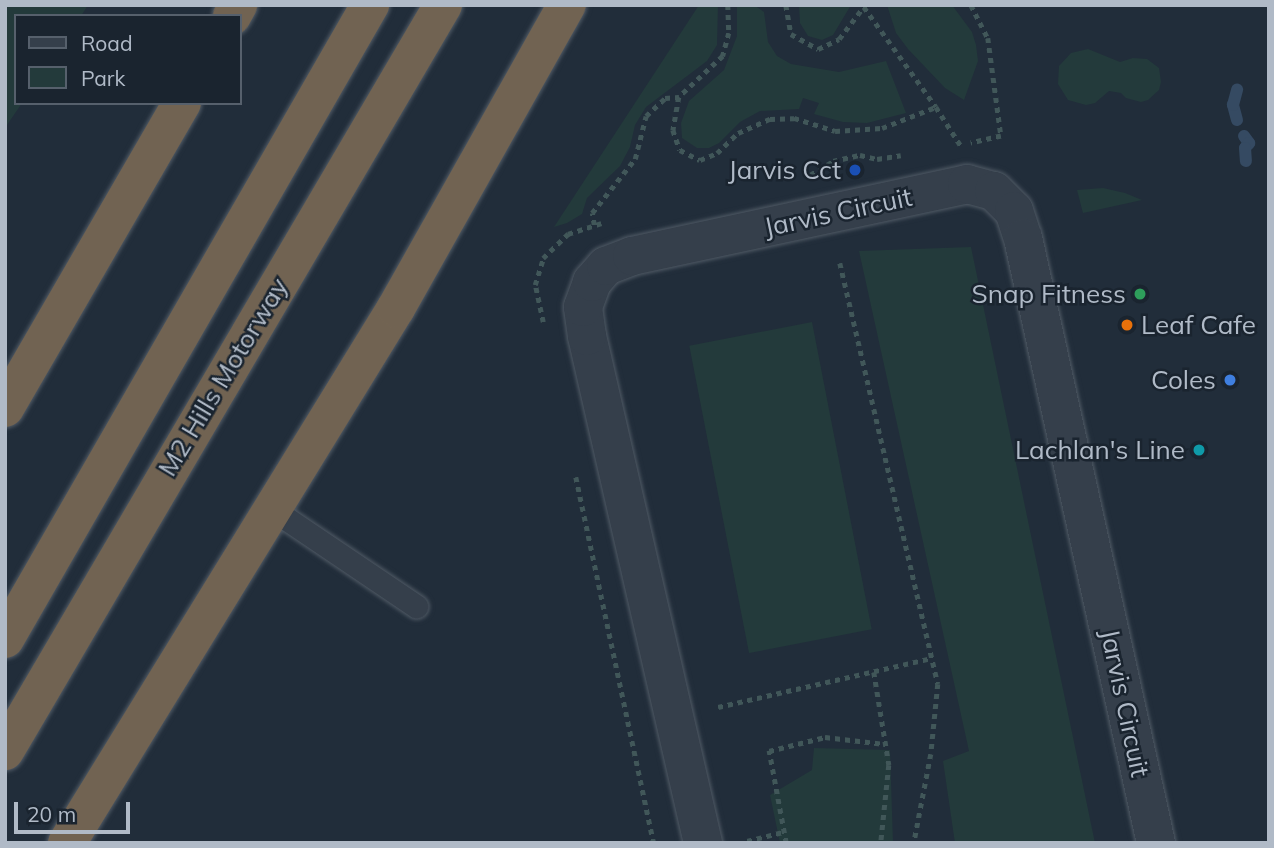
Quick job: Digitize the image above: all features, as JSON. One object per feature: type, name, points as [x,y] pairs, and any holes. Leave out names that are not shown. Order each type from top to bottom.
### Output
[{"type":"highway","points":[[5,639],[369,5]]},
{"type":"highway","name":"M2 Hills Motorway","points":[[5,751],[443,5]]},
{"type":"highway","points":[[68,843],[396,308],[567,5]]},
{"type":"highway","points":[[5,408],[181,105]]},
{"type":"street","name":"Jarvis Circuit","points":[[703,843],[587,336],[583,307],[592,282],[606,265],[632,256],[967,184],[994,191],[1014,211],[1023,238],[1156,843]]},
{"type":"lane","points":[[272,509],[416,606]]},
{"type":"path","points":[[728,5],[729,33],[723,56],[679,97],[673,131],[680,150],[700,160],[717,153],[738,133],[770,119],[794,118],[835,131],[882,128],[936,107]]},
{"type":"path","points":[[786,5],[791,34],[818,49],[839,39],[865,6],[961,146],[1002,136],[988,38],[971,5]]},
{"type":"path","points":[[594,225],[592,213],[635,159],[646,116],[665,98],[679,97]]},
{"type":"path","points":[[840,263],[938,684],[931,754],[914,843]]},
{"type":"path","points":[[718,707],[932,658]]},
{"type":"path","points":[[874,672],[889,765],[881,843]]},
{"type":"path","points":[[786,843],[769,751],[825,737],[885,744]]},
{"type":"path","points":[[747,841],[784,832]]},
{"type":"green space","points":[[5,5],[88,5],[82,14],[14,14],[14,105],[21,105],[5,128]]},
{"type":"green space","points":[[699,5],[718,5],[717,45],[707,61],[646,107],[635,125],[630,147],[620,166],[587,198],[582,214],[554,227]]},
{"type":"green space","points":[[737,5],[754,5],[764,12],[768,42],[777,56],[791,64],[839,72],[886,61],[906,113],[867,123],[843,122],[814,114],[819,103],[803,98],[799,109],[760,111],[740,122],[719,143],[709,148],[697,148],[682,138],[681,123],[689,101],[724,70],[737,36]]},
{"type":"green space","points":[[799,5],[851,5],[833,35],[822,40],[808,36],[800,23]]},
{"type":"green space","points":[[887,5],[952,5],[972,32],[976,45],[978,61],[964,100],[945,88],[908,49],[896,33]]},
{"type":"green space","points":[[1088,49],[1120,62],[1133,58],[1147,59],[1159,68],[1159,90],[1148,100],[1141,102],[1109,91],[1095,103],[1086,105],[1068,100],[1058,84],[1059,66],[1071,53]]},
{"type":"green space","points":[[1103,188],[1142,200],[1083,213],[1077,190]]},
{"type":"green space","points":[[971,247],[1095,843],[955,843],[943,761],[969,751],[859,251]]},
{"type":"green space","points":[[812,322],[872,629],[749,653],[689,346]]},
{"type":"green space","points":[[814,748],[890,750],[893,843],[780,843],[770,795],[812,770]]},
{"type":"waterway","points":[[1237,90],[1233,105],[1237,120]]},
{"type":"waterway","points":[[1244,136],[1249,143],[1245,148],[1246,161]]},
{"type":"place","name":"Jarvis Cct","points":[[855,170]]},
{"type":"place","name":"Snap Fitness","points":[[1140,294]]},
{"type":"place","name":"Leaf Cafe","points":[[1127,325]]},
{"type":"place","name":"Coles","points":[[1230,380]]},
{"type":"place","name":"Lachlan's Line","points":[[1199,450]]}]
